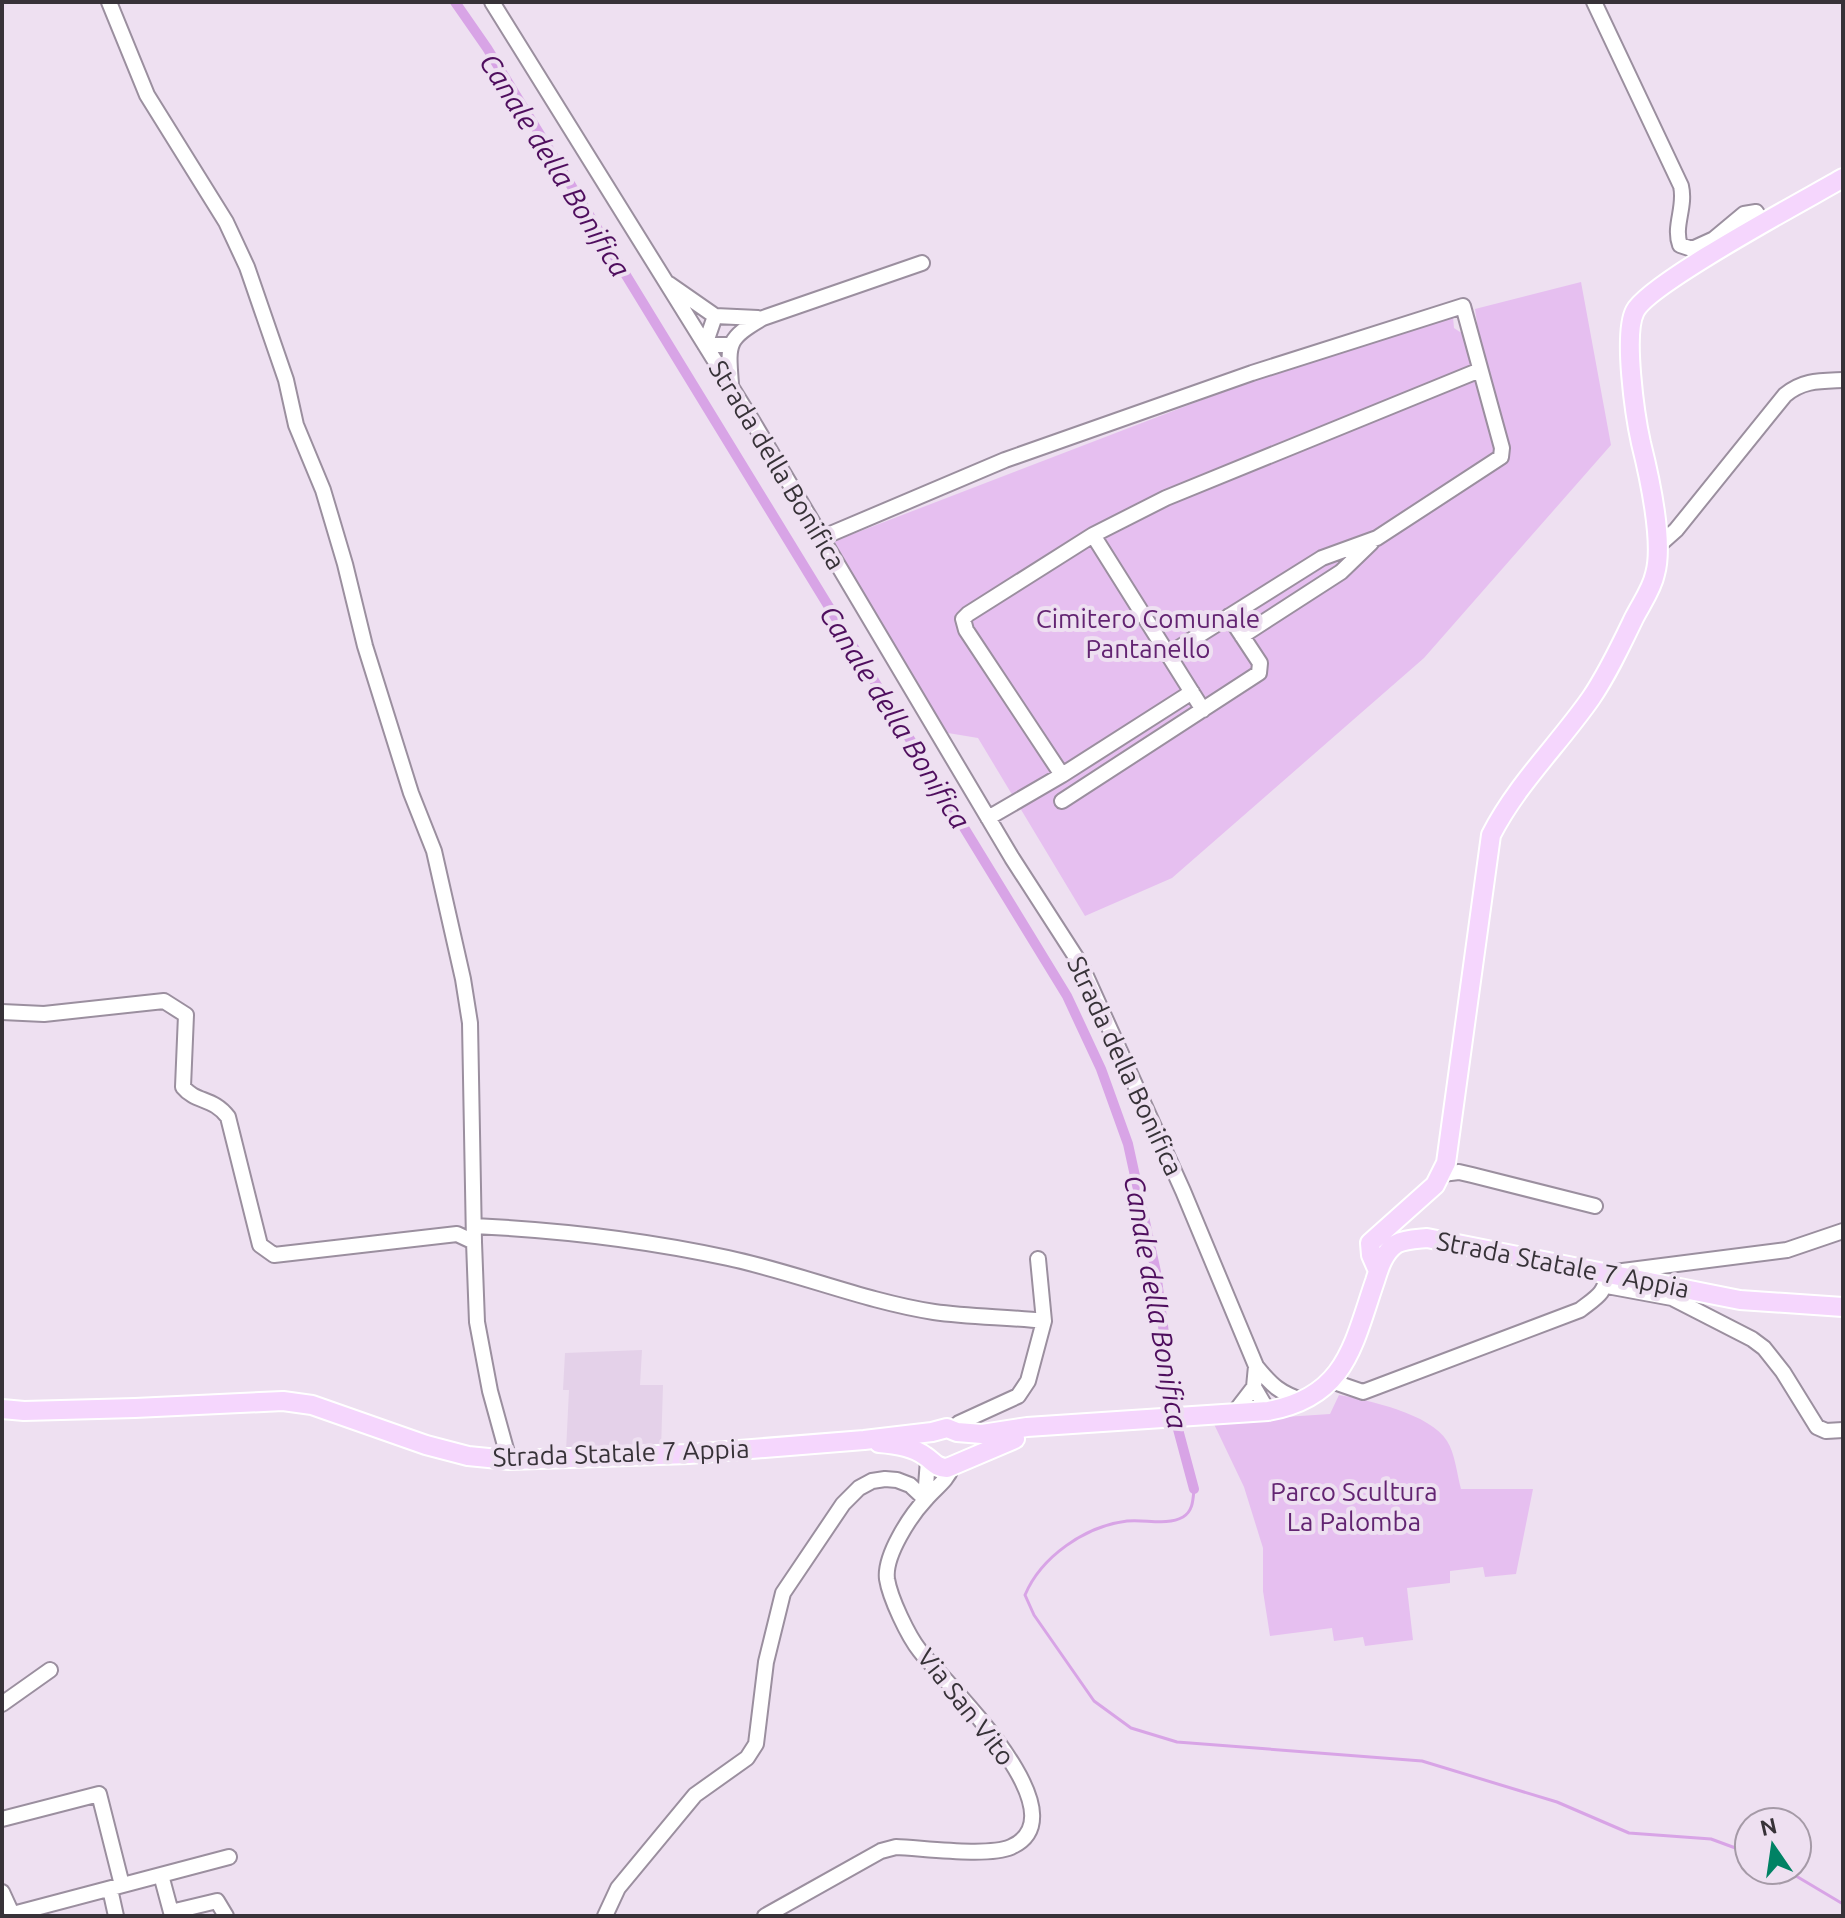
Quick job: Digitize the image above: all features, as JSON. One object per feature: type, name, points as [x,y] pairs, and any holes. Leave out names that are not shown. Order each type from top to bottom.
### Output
[{"type":"main road","points":[[1378,1271],[1370,1243],[1435,1185],[1446,1163],[1491,835],[1503,812],[1591,697],[1619,650],[1655,575],[1658,546],[1636,422],[1630,341],[1634,312],[1647,295],[1843,178]]},
{"type":"main road","name":"Strada Statale 7 Appia","points":[[2,1409],[135,1408],[283,1401],[312,1405],[454,1453],[509,1460],[689,1454],[864,1440],[932,1432],[942,1428],[982,1434],[1268,1411],[1305,1401],[1331,1381],[1346,1362],[1357,1339],[1385,1255],[1396,1244],[1427,1238],[1607,1279],[1740,1300],[1843,1307]]},
{"type":"main road","name":"Strada Statale 7 Appia","points":[[864,1440],[891,1444],[927,1458],[942,1468],[1045,1427]]},
{"type":"main road","points":[[955,1431],[965,1445],[957,1464]]},
{"type":"main road","points":[[927,1458],[924,1445],[932,1432]]},
{"type":"street","points":[[109,2],[147,95],[226,222],[247,267],[286,380],[296,425],[327,505],[365,646],[411,793],[434,851],[470,1023],[477,1322],[490,1391],[509,1460]]},
{"type":"street","name":"Strada della Bonifica","points":[[492,2],[731,387],[988,818],[1081,965],[1183,1191],[1256,1366]]},
{"type":"street","points":[[1594,2],[1681,186],[1684,199],[1676,235],[1680,245],[1692,249],[1714,239],[1744,214],[1756,212],[1764,224]]},
{"type":"street","points":[[731,387],[728,350],[739,332],[763,318],[922,263]]},
{"type":"street","points":[[665,281],[715,316],[763,318]]},
{"type":"street","points":[[821,538],[1005,460],[1252,373],[1463,306],[1502,448],[1501,457],[1377,538],[1341,572],[1242,636]]},
{"type":"street","points":[[715,316],[705,345],[731,345]]},
{"type":"street","points":[[1062,775],[966,630],[963,619],[1093,535],[1166,498],[1480,370]]},
{"type":"street","points":[[1658,546],[1676,530],[1785,395],[1797,385],[1810,381],[1843,380]]},
{"type":"street","points":[[1093,535],[1203,710]]},
{"type":"street","points":[[1169,654],[1322,558],[1377,538]]},
{"type":"street","points":[[1062,801],[1259,673],[1260,663],[1229,616]]},
{"type":"street","points":[[988,818],[1192,692]]},
{"type":"street","points":[[2,1012],[44,1014],[164,1001],[186,1015],[183,1087],[190,1095],[213,1102],[228,1117],[260,1245],[274,1255],[457,1234],[474,1242]]},
{"type":"street","points":[[1442,1174],[1459,1172],[1595,1206]]},
{"type":"street","points":[[474,1226],[549,1230],[728,1258],[854,1294],[935,1312],[1044,1321]]},
{"type":"street","points":[[1331,1381],[1363,1392],[1580,1310],[1607,1279],[1787,1250],[1843,1231]]},
{"type":"street","points":[[955,1431],[959,1423],[1018,1396],[1028,1381],[1044,1321],[1038,1259]]},
{"type":"street","points":[[1607,1279],[1672,1298],[1743,1333],[1764,1348],[1783,1372],[1817,1427],[1826,1431],[1843,1430]]},
{"type":"street","points":[[1256,1366],[1284,1395],[1305,1401]]},
{"type":"street","points":[[1256,1366],[1254,1387],[1268,1411]]},
{"type":"street","points":[[1268,1411],[1273,1386]]},
{"type":"street","points":[[1225,1414],[1254,1387]]},
{"type":"street","name":"Via San Vito","points":[[925,1499],[927,1458]]},
{"type":"street","name":"Via San Vito","points":[[765,1916],[881,1851],[896,1847],[996,1851],[1021,1841],[1029,1829],[1032,1808],[1025,1785],[1005,1752],[968,1703],[919,1650],[887,1580],[894,1547],[925,1499],[957,1464]]},
{"type":"street","points":[[605,1916],[618,1888],[695,1795],[747,1758],[756,1744],[766,1662],[783,1593],[843,1504],[859,1488],[885,1479],[910,1485],[925,1499]]},
{"type":"street","points":[[2,1704],[50,1670]]},
{"type":"street","points":[[2,1819],[99,1794],[116,1887],[116,1916]]},
{"type":"street","points":[[2,1892],[13,1915],[229,1857]]},
{"type":"street","points":[[161,1875],[171,1912],[217,1901],[226,1916]]},
{"type":"shaded area","points":[[642,1350],[640,1385],[663,1385],[661,1450],[566,1451],[569,1390],[563,1390],[565,1353]]},
{"type":"green space","name":"Cimitero Comunale Pantanello","points":[[1581,282],[1611,445],[1424,658],[1172,878],[1085,916],[978,738],[942,732],[832,542],[1285,368],[1453,317],[1454,328],[1460,332],[1472,330],[1477,323],[1475,309]]},
{"type":"green space","name":"Parco Scultura La Palomba","points":[[1339,1395],[1398,1410],[1439,1431],[1452,1452],[1461,1489],[1533,1489],[1516,1574],[1485,1577],[1483,1567],[1450,1571],[1450,1583],[1407,1588],[1413,1640],[1365,1646],[1363,1637],[1334,1641],[1332,1628],[1270,1636],[1263,1591],[1263,1548],[1244,1487],[1213,1422],[1330,1414]]},
{"type":"waterway","name":"Canale della Bonifica","points":[[455,2],[487,48],[1067,996],[1101,1069],[1128,1144],[1156,1272],[1175,1418],[1194,1489]]},
{"type":"waterway","points":[[1194,1489],[1189,1512],[1177,1520],[1127,1521],[1096,1529],[1080,1537],[1053,1556],[1032,1581],[1025,1595],[1034,1615],[1094,1701],[1131,1728],[1177,1742],[1422,1761],[1557,1802],[1629,1833],[1711,1839],[1733,1847]]},
{"type":"waterway","points":[[1813,1886],[1843,1904]]}]
